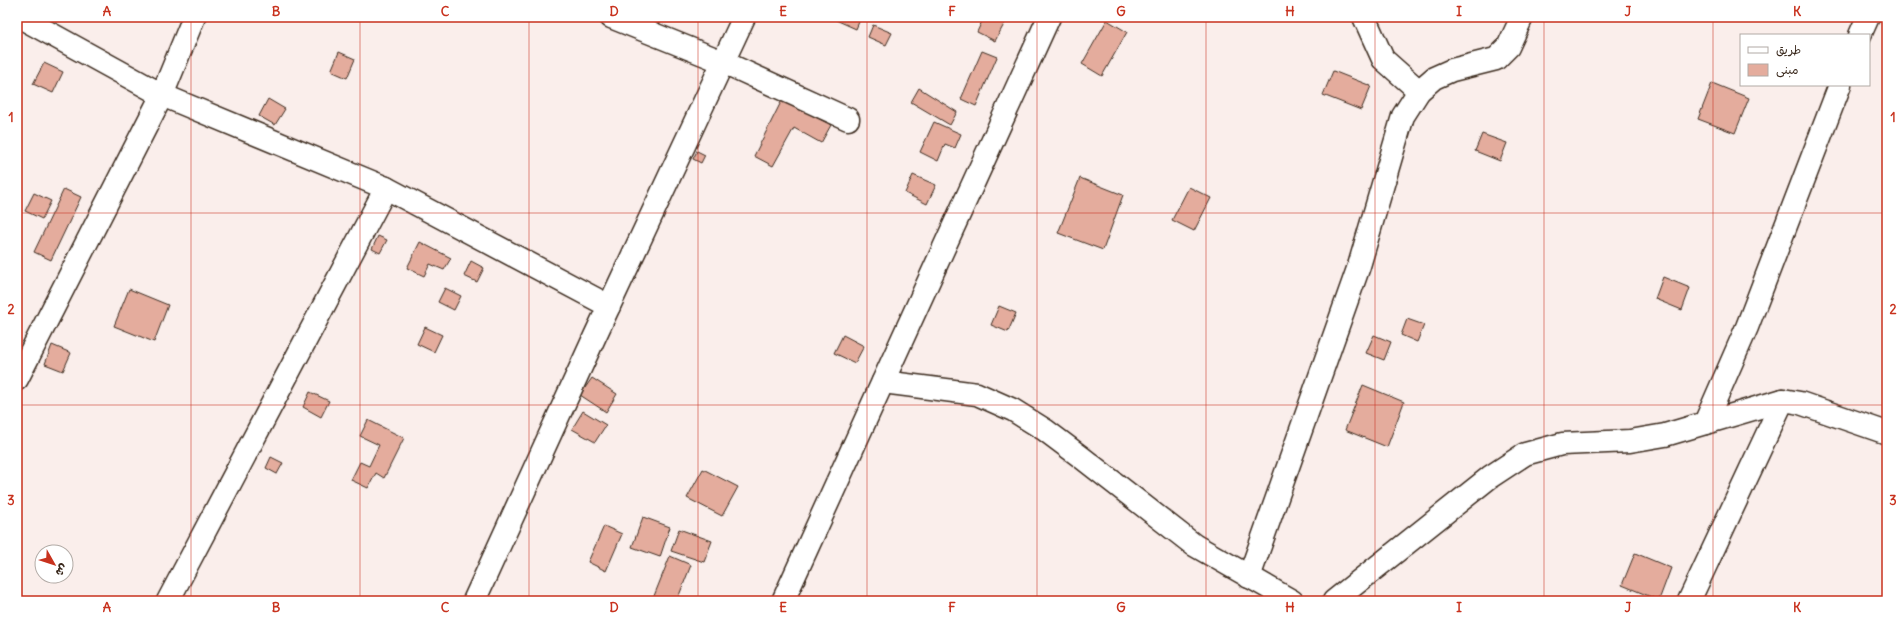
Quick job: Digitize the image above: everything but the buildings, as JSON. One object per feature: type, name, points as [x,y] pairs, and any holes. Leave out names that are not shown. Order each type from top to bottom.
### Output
[{"type":"street","points":[[20,17],[162,95],[386,188],[609,306]]},
{"type":"street","points":[[17,379],[162,95],[194,17]]},
{"type":"street","points":[[611,17],[723,62],[848,119]]},
{"type":"street","points":[[474,601],[609,306],[744,17]]},
{"type":"street","points":[[784,601],[1049,17]]},
{"type":"street","points":[[1364,17],[1383,59],[1419,91]]},
{"type":"street","points":[[1249,577],[1359,266],[1404,116],[1419,91],[1434,78],[1452,70],[1496,59],[1508,47],[1522,17]]},
{"type":"street","points":[[1860,34],[1868,17]]},
{"type":"street","points":[[1705,423],[1747,326],[1840,86]]},
{"type":"street","points":[[168,601],[386,188]]},
{"type":"street","points":[[883,382],[977,394],[1013,410],[1045,430],[1081,456],[1194,545],[1292,601]]},
{"type":"street","points":[[1689,601],[1783,400]]},
{"type":"street","points":[[1334,601],[1490,477],[1525,454],[1562,444],[1630,441],[1664,435],[1783,400],[1800,403],[1887,433]]}]
